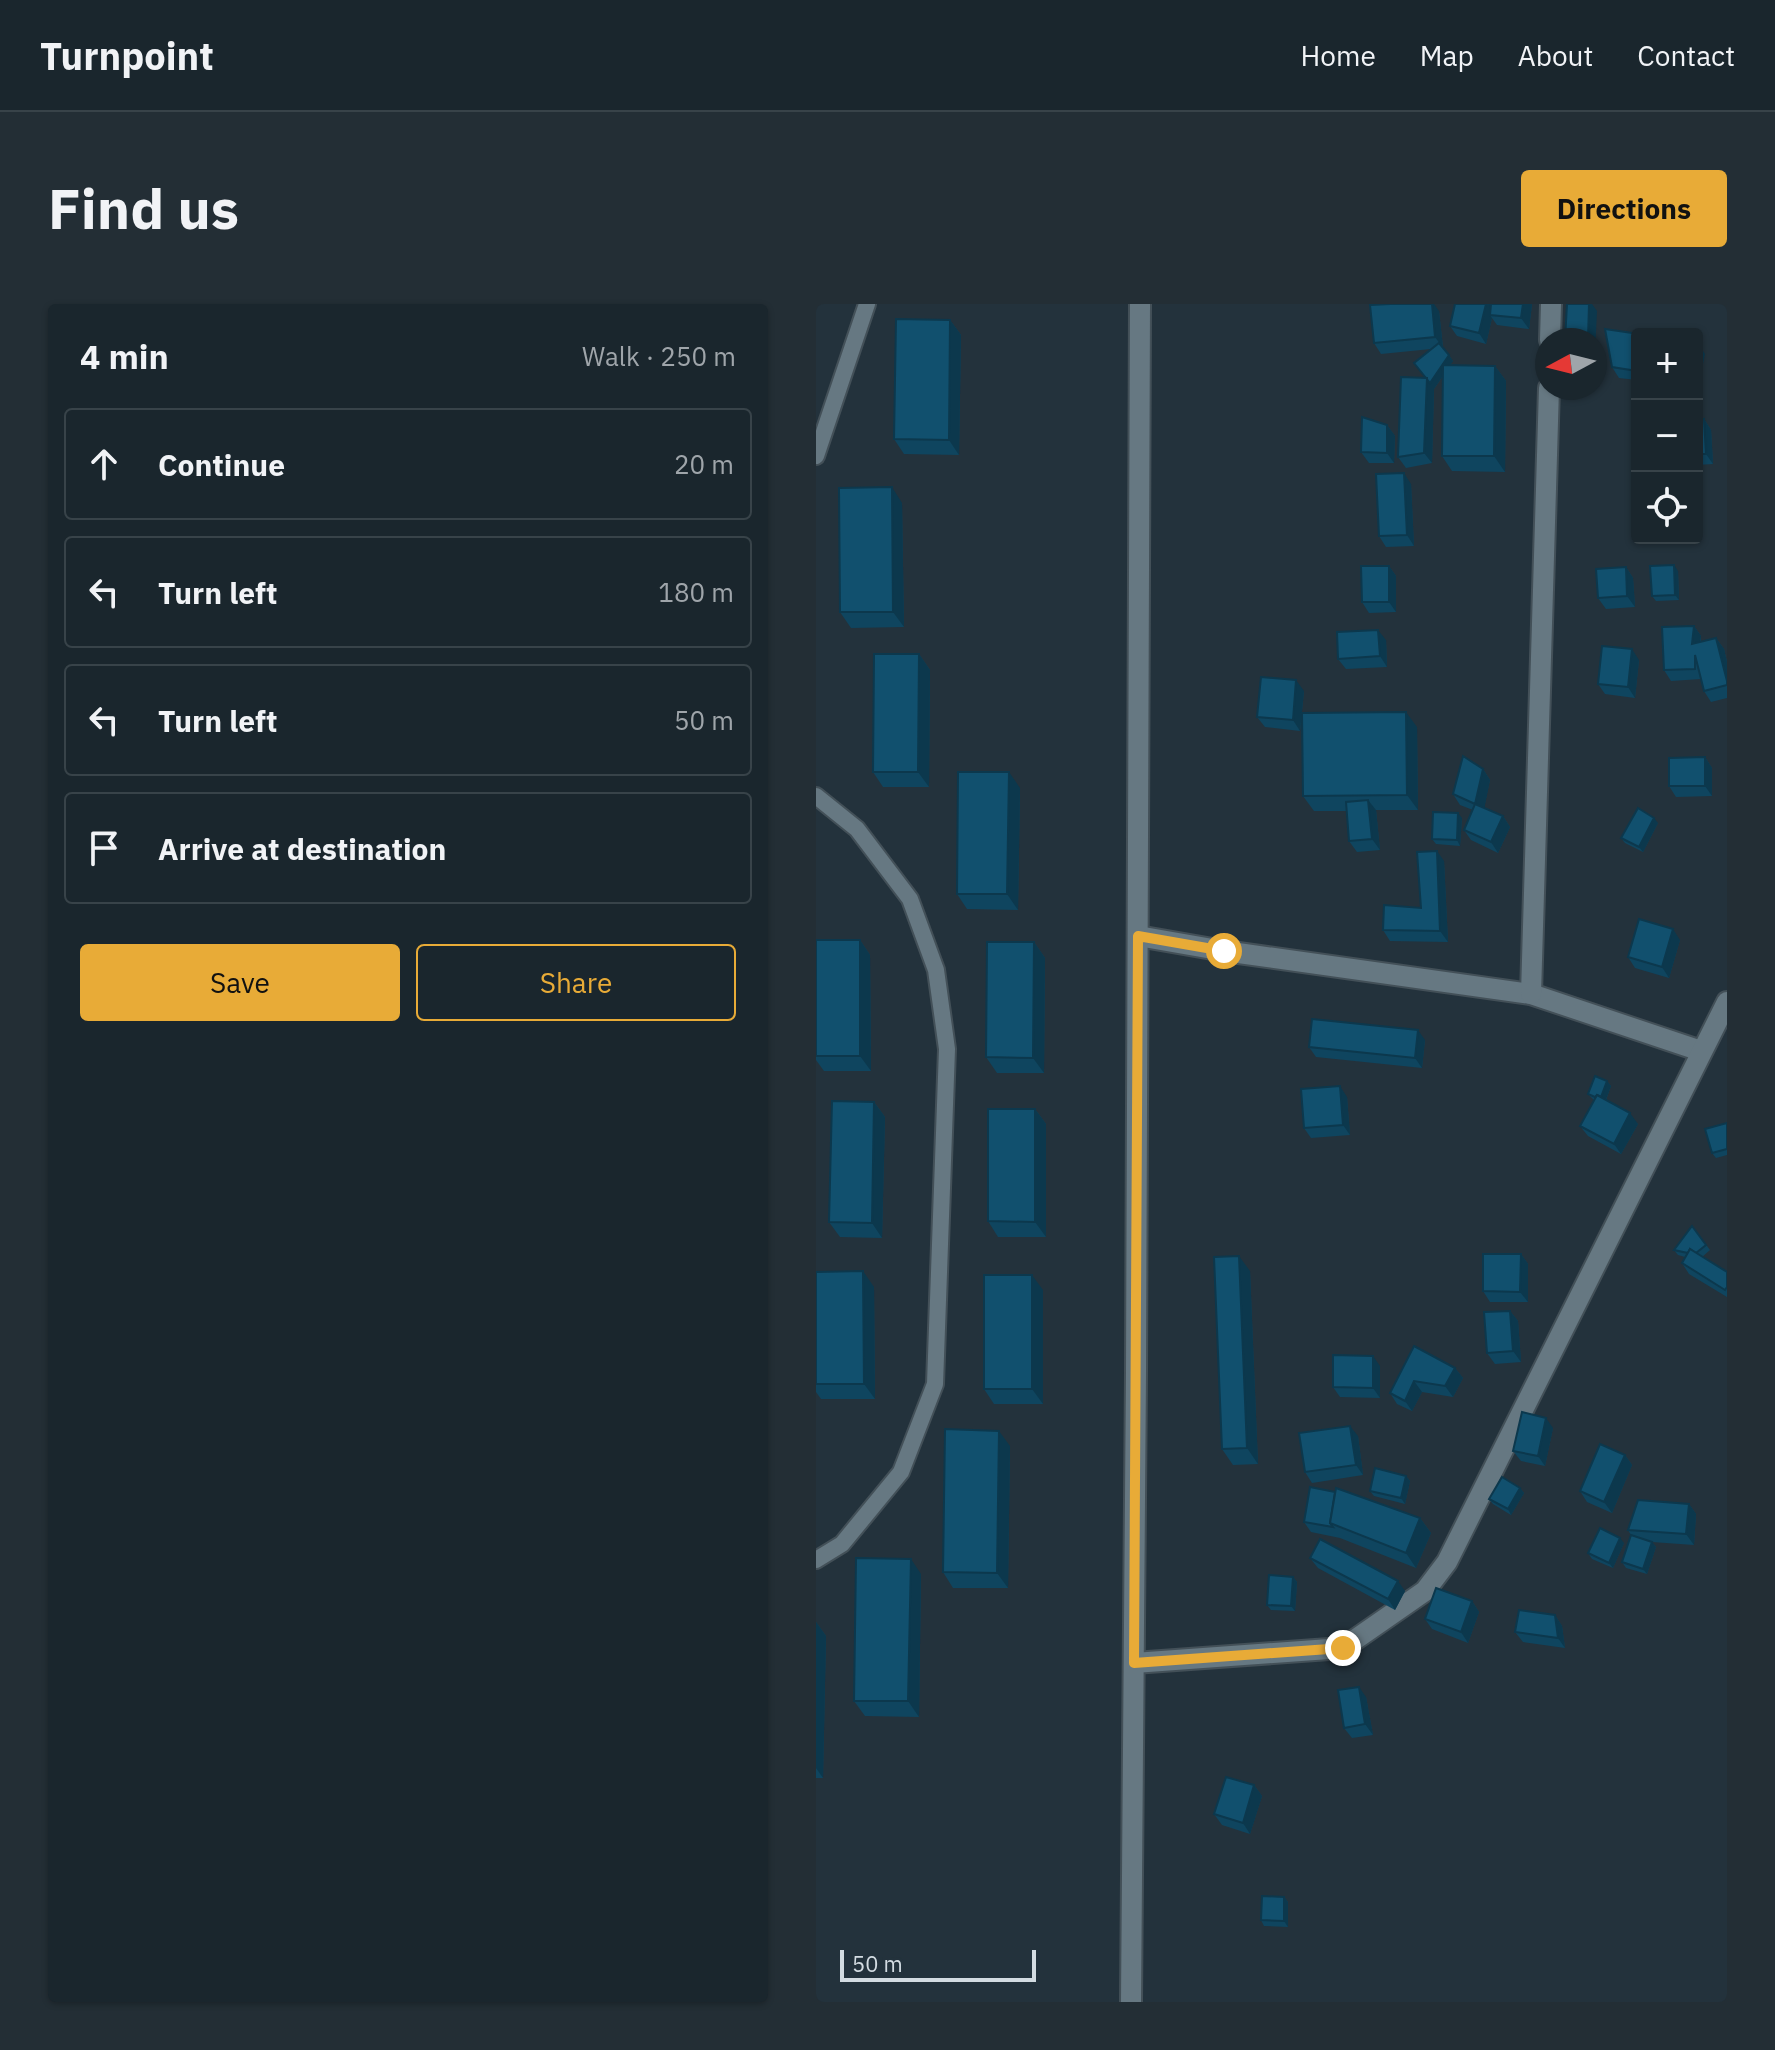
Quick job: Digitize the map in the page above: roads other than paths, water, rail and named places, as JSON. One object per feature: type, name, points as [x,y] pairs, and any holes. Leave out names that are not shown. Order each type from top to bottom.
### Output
[{"type":"street","points":[[1131,2002],[1140,304]]},
{"type":"street","points":[[1550,328],[1551,304]]},
{"type":"street","points":[[1531,994],[1549,400]]},
{"type":"street","points":[[1138,936],[1531,994],[1701,1051]]},
{"type":"street","points":[[1134,1663],[1343,1648],[1425,1591],[1447,1562],[1727,1002]]},
{"type":"lane","points":[[816,456],[867,304]]},
{"type":"lane","points":[[816,796],[857,829],[910,899],[936,970],[947,1049],[935,1384],[901,1472],[842,1544],[816,1560]]}]
